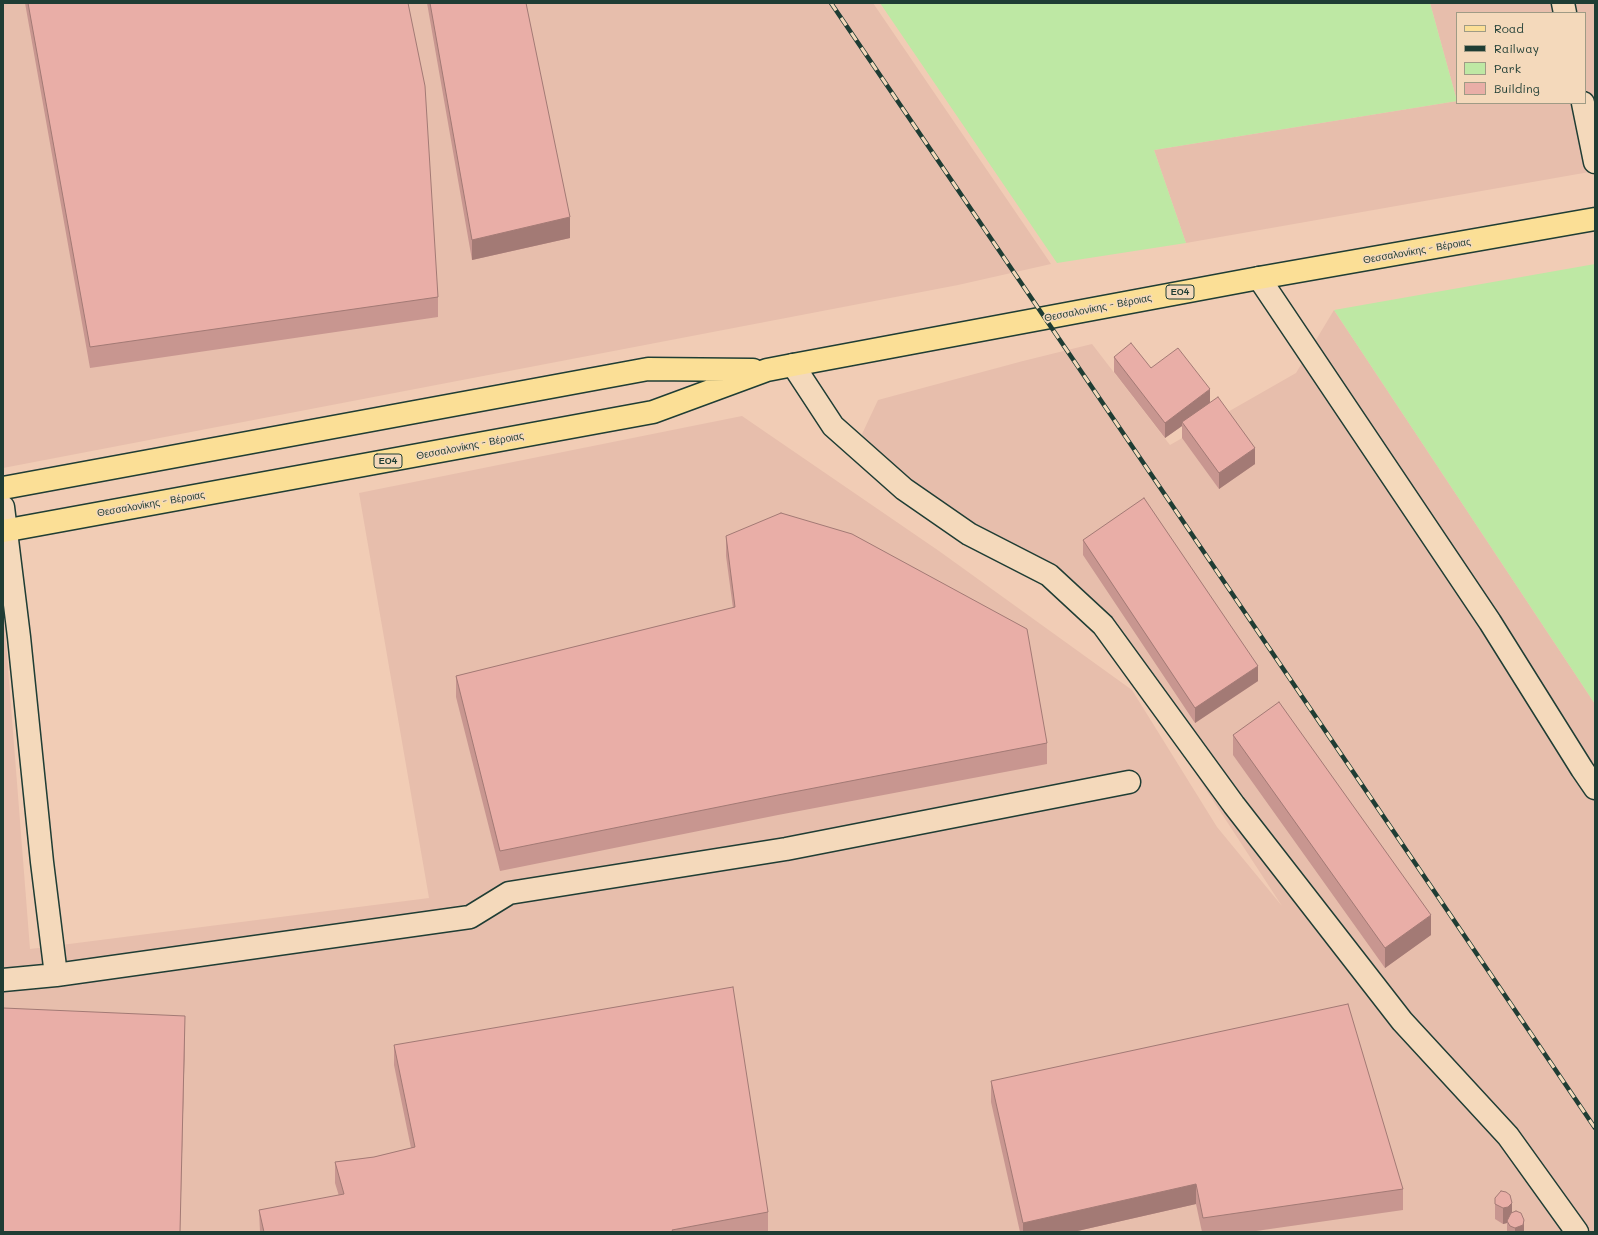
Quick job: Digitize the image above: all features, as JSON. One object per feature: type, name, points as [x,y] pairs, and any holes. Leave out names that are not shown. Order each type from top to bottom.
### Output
[{"type":"main road","name":"Θεσσαλονίκης - Βέροιας","points":[[5,530],[653,412],[767,370],[1259,278],[1595,219]]},
{"type":"main road","name":"Θεσσαλονίκης - Βέροιας","points":[[3,488],[648,368],[767,370]]},
{"type":"street","points":[[1583,104],[1595,162]]},
{"type":"street","points":[[1259,278],[1490,622],[1595,788]]},
{"type":"street","points":[[793,365],[833,426],[904,489],[969,534],[1049,575],[1103,625],[1234,805],[1392,1009],[1508,1136],[1577,1232]]},
{"type":"street","points":[[3,507],[56,975]]},
{"type":"street","points":[[3,980],[56,975],[470,917],[509,893],[786,849],[1129,782]]},
{"type":"shaded area","points":[[3,3],[873,3],[1051,264],[958,285],[3,468]]},
{"type":"shaded area","points":[[1430,3],[1595,3],[1595,171],[1186,243],[1154,150],[1456,101],[1456,104],[1586,104],[1586,12],[1456,12],[1456,97]]},
{"type":"shaded area","points":[[1334,310],[1595,704],[1595,1232],[3,1232],[3,604],[30,949],[429,898],[359,493],[742,416],[939,551],[1132,690],[1217,827],[1282,906],[1064,572],[976,534],[891,476],[862,434],[878,400],[1092,344],[1170,445],[1296,373]]},
{"type":"green space","points":[[880,3],[1430,3],[1456,101],[1154,150],[1186,243],[1057,263]]},
{"type":"green space","points":[[1595,264],[1595,704],[1334,310]]},
{"type":"building","points":[[28,3],[408,3],[425,86],[438,297],[90,347]]},
{"type":"building","points":[[430,3],[526,3],[570,217],[472,240]]},
{"type":"building","points":[[1131,343],[1151,368],[1178,348],[1210,389],[1165,423],[1114,357]]},
{"type":"building","points":[[1218,397],[1255,448],[1219,473],[1182,422]]},
{"type":"building","points":[[1144,498],[1258,666],[1195,708],[1083,540]]},
{"type":"building","points":[[781,513],[852,534],[1027,629],[1047,743],[500,851],[456,676],[735,607],[726,536]]},
{"type":"building","points":[[1279,702],[1431,915],[1385,948],[1233,735]]},
{"type":"building","points":[[733,987],[768,1212],[672,1230],[673,1232],[264,1232],[259,1210],[344,1194],[335,1162],[374,1157],[415,1147],[394,1045]]},
{"type":"building","points":[[1348,1004],[1403,1189],[1203,1218],[1196,1184],[1023,1223],[991,1081]]},
{"type":"building","points":[[3,1008],[185,1016],[180,1232],[3,1232]]},
{"type":"building","points":[[1501,1191],[1510,1195],[1512,1203],[1508,1207],[1503,1208],[1495,1204],[1495,1198]]},
{"type":"building","points":[[1516,1211],[1521,1213],[1524,1220],[1523,1225],[1515,1228],[1510,1226],[1507,1221],[1511,1213]]},
{"type":"railway","points":[[831,3],[1595,1128]]}]
